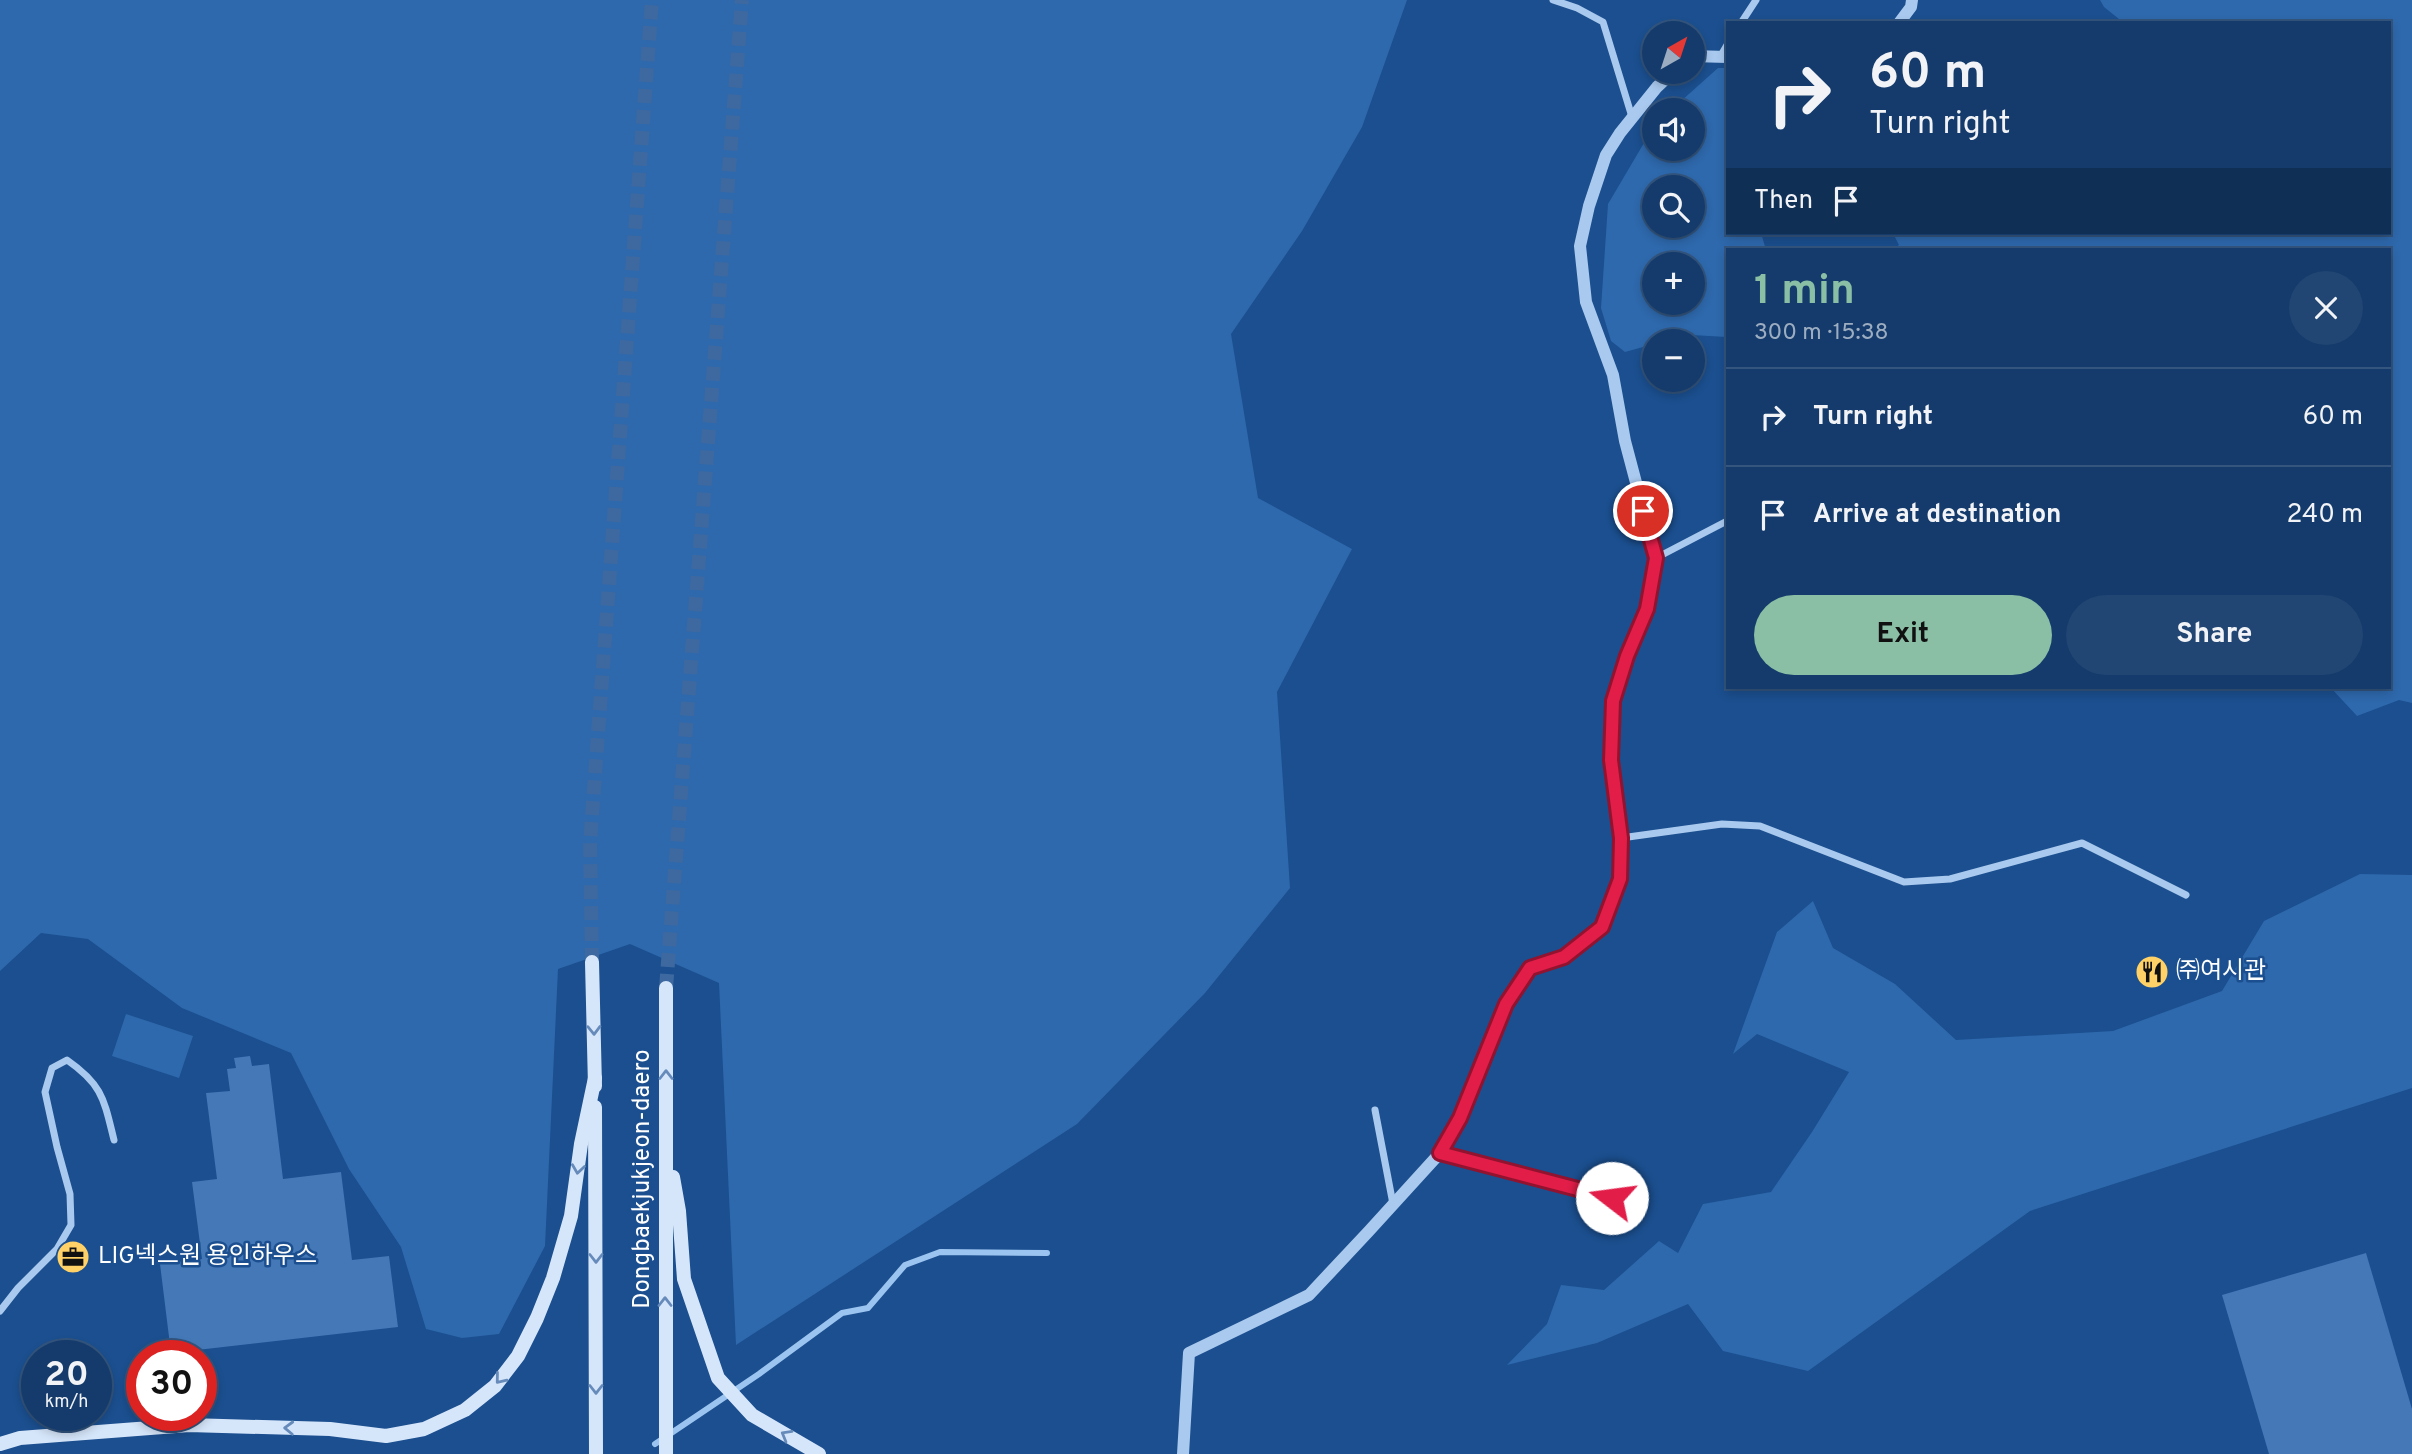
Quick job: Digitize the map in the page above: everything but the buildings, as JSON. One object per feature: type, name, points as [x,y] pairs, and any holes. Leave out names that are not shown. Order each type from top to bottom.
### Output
[{"type":"main road","name":"Dongbaekjukjeon-daero","points":[[592,962],[596,1454]]},
{"type":"main road","name":"Dongbaekjukjeon-daero","points":[[666,988],[666,1454]]},
{"type":"main road","points":[[0,1444],[20,1438],[189,1425],[330,1429],[386,1436],[424,1429],[465,1410],[495,1386],[518,1356],[553,1278],[571,1216],[594,1078]]},
{"type":"main road","points":[[666,1142],[678,1211],[684,1279],[718,1378],[752,1415],[819,1454]]},
{"type":"street","points":[[1553,0],[1577,8],[1603,22],[1632,118]]},
{"type":"street","points":[[1742,21],[1756,0]]},
{"type":"street","points":[[1900,21],[1911,7],[1912,0]]},
{"type":"street","points":[[1705,57],[1723,57]]},
{"type":"street","points":[[1183,1454],[1189,1353],[1309,1295],[1440,1153],[1460,1118],[1506,1004],[1530,968],[1564,957],[1602,927],[1620,879],[1621,838],[1611,760],[1613,701],[1627,656],[1647,609],[1656,558],[1625,441],[1614,375],[1586,302],[1580,246],[1589,206],[1606,155],[1660,84]]},
{"type":"street","points":[[1656,558],[1726,522]]},
{"type":"street","points":[[1621,838],[1723,824],[1760,825],[1903,882],[1950,879],[2082,843],[2186,895]]},
{"type":"street","points":[[0,1311],[18,1288],[57,1250],[71,1225],[70,1194],[45,1092],[52,1068],[67,1060],[83,1072],[103,1096],[114,1140]]},
{"type":"street","points":[[1375,1110],[1393,1204]]},
{"type":"street","points":[[1440,1153],[1612,1198]]},
{"type":"shaded area","points":[[0,0],[1407,0],[1362,127],[1302,231],[1231,334],[1258,498],[1352,549],[1277,692],[1290,888],[1205,993],[1077,1124],[736,1345],[719,983],[630,944],[558,969],[545,1246],[499,1334],[462,1338],[426,1329],[401,1247],[349,1169],[291,1053],[182,1008],[88,939],[41,933],[0,971]]},
{"type":"shaded area","points":[[2100,0],[2412,0],[2412,703],[2399,700],[2357,716],[2332,689],[2391,689],[2391,248],[1895,248],[1899,245],[1894,235],[2391,235],[2391,21],[2122,21],[2104,7]]},
{"type":"shaded area","points":[[1718,68],[1726,68],[1726,235],[1762,235],[1765,248],[1726,248],[1726,337],[1705,336],[1705,329],[1642,329],[1642,347],[1625,352],[1611,341],[1601,308],[1608,204],[1642,146],[1642,161],[1705,161],[1705,98],[1684,98],[1700,84],[1705,84],[1705,80]]},
{"type":"shaded area","points":[[2360,874],[2412,875],[2412,1088],[2030,1211],[1808,1371],[1723,1351],[1688,1304],[1597,1343],[1507,1365],[1547,1324],[1561,1285],[1604,1290],[1659,1241],[1678,1253],[1703,1204],[1771,1192],[1812,1132],[1849,1072],[1757,1034],[1733,1054],[1777,932],[1813,901],[1833,948],[1895,984],[1956,1040],[2113,1031],[2222,991],[2264,921]]},
{"type":"shaded area","points":[[126,1014],[193,1036],[179,1078],[112,1056]]},
{"type":"waterway","points":[[655,1444],[759,1374],[842,1313],[868,1308],[905,1265],[940,1252],[1047,1253]]},
{"type":"tunnel","points":[[592,962],[590,843],[652,0]]},
{"type":"tunnel","points":[[666,988],[742,0]]},
{"type":"place","name":"㈜여시관","points":[[2152,972]]},
{"type":"place","name":"LIG넥스원 용인하우스","points":[[73,1257]]},
{"type":"route","points":[[1612,1198],[1440,1153],[1460,1118],[1506,1004],[1530,968],[1564,957],[1602,927],[1620,879],[1621,838],[1611,760],[1613,701],[1627,656],[1647,609],[1656,558],[1643,511]]}]
